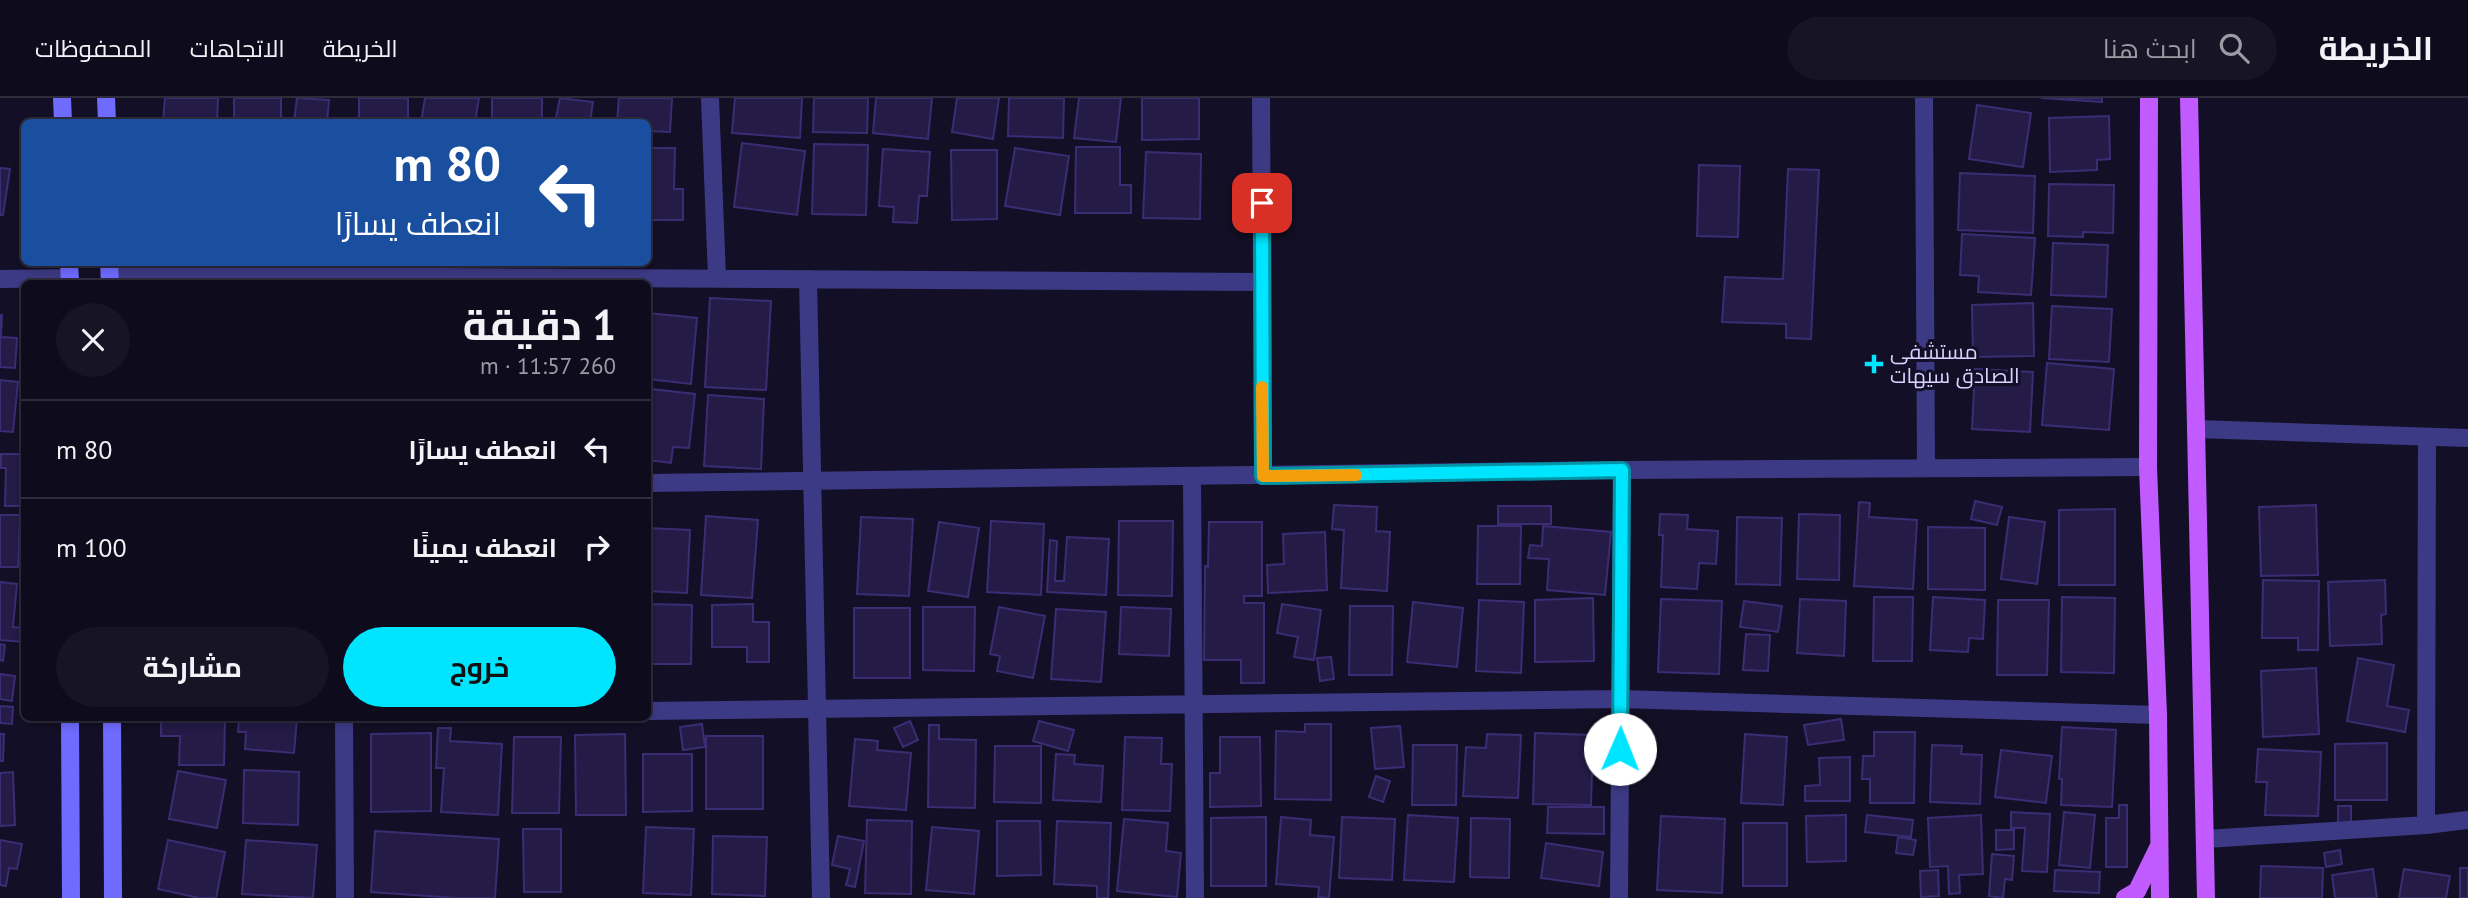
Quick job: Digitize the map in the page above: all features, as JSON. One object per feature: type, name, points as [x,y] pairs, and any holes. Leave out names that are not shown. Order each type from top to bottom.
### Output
[{"type":"main road","points":[[2149,98],[2148,467],[2158,715],[2160,898]]},
{"type":"main road","points":[[2189,98],[2206,898]]},
{"type":"main road","points":[[2125,898],[2137,891],[2161,843]]},
{"type":"street","points":[[62,98],[63,119]]},
{"type":"street","points":[[106,98],[107,119]]},
{"type":"street","points":[[710,98],[717,278]]},
{"type":"street","points":[[1261,98],[1263,476]]},
{"type":"street","points":[[1924,98],[1926,468]]},
{"type":"street","points":[[110,274],[340,280],[717,278],[1262,282]]},
{"type":"street","points":[[0,279],[69,275]]},
{"type":"street","points":[[808,279],[821,898]]},
{"type":"street","points":[[2196,429],[2468,438]]},
{"type":"street","points":[[2426,825],[2427,437]]},
{"type":"street","points":[[651,484],[1622,470],[2148,467]]},
{"type":"street","points":[[1619,898],[1622,470]]},
{"type":"street","points":[[1192,477],[1195,898]]},
{"type":"street","points":[[651,711],[1621,699],[2158,715]]},
{"type":"street","points":[[70,721],[71,898]]},
{"type":"street","points":[[112,721],[113,898]]},
{"type":"street","points":[[344,721],[345,898]]},
{"type":"street","points":[[2206,839],[2468,820]]},
{"type":"building","points":[[165,98],[218,98],[217,119],[163,119]]},
{"type":"building","points":[[234,98],[281,98],[281,119],[234,119]]},
{"type":"building","points":[[297,98],[329,100],[327,119],[294,119]]},
{"type":"building","points":[[359,98],[408,98],[408,119],[359,119]]},
{"type":"building","points":[[425,98],[479,98],[476,119],[422,119]]},
{"type":"building","points":[[492,98],[542,98],[542,119],[492,119]]},
{"type":"building","points":[[560,98],[593,102],[590,119],[556,119]]},
{"type":"building","points":[[619,98],[672,98],[670,132],[651,131],[651,119],[617,119]]},
{"type":"building","points":[[735,98],[802,98],[800,138],[732,133]]},
{"type":"building","points":[[814,98],[868,98],[867,133],[813,132]]},
{"type":"building","points":[[876,98],[932,98],[928,139],[873,133]]},
{"type":"building","points":[[957,98],[999,98],[993,139],[952,132]]},
{"type":"building","points":[[1009,98],[1064,98],[1063,138],[1008,136]]},
{"type":"building","points":[[1079,98],[1121,98],[1116,142],[1074,138]]},
{"type":"building","points":[[1142,98],[1199,98],[1199,139],[1142,140]]},
{"type":"building","points":[[2041,98],[2102,98],[2102,102]]},
{"type":"building","points":[[1977,105],[2031,113],[2023,167],[1969,159]]},
{"type":"building","points":[[2109,116],[2110,159],[2097,160],[2097,170],[2050,172],[2049,118]]},
{"type":"building","points":[[742,143],[805,151],[797,215],[734,207]]},
{"type":"building","points":[[814,144],[868,145],[866,215],[812,214]]},
{"type":"building","points":[[1076,147],[1120,147],[1120,185],[1131,185],[1131,213],[1075,213]]},
{"type":"building","points":[[651,148],[675,148],[674,189],[683,189],[683,220],[651,220]]},
{"type":"building","points":[[1015,148],[1069,156],[1060,215],[1005,206]]},
{"type":"building","points":[[883,149],[930,152],[927,196],[919,196],[917,223],[893,222],[894,207],[879,206]]},
{"type":"building","points":[[951,150],[997,150],[997,219],[952,220]]},
{"type":"building","points":[[1146,152],[1201,154],[1200,219],[1143,218]]},
{"type":"building","points":[[1699,165],[1740,166],[1738,237],[1697,236]]},
{"type":"building","points":[[0,168],[10,169],[3,215],[0,215]]},
{"type":"building","points":[[1788,169],[1819,170],[1811,339],[1786,338],[1786,324],[1722,322],[1725,277],[1783,279]]},
{"type":"building","points":[[1960,173],[2035,176],[2033,233],[1958,230]]},
{"type":"building","points":[[2049,184],[2114,185],[2113,233],[2083,232],[2083,237],[2048,236]]},
{"type":"building","points":[[1962,234],[2035,238],[2031,295],[1978,292],[1979,276],[1960,275]]},
{"type":"building","points":[[2053,243],[2108,245],[2106,297],[2051,295]]},
{"type":"building","points":[[710,298],[771,301],[766,390],[705,387]]},
{"type":"building","points":[[2033,303],[2034,356],[1973,357],[1972,305]]},
{"type":"building","points":[[2052,306],[2112,309],[2109,362],[2049,359]]},
{"type":"building","points":[[651,313],[697,318],[691,384],[651,379]]},
{"type":"building","points":[[0,315],[1,337],[17,338],[15,368],[0,367]]},
{"type":"building","points":[[2047,363],[2114,369],[2109,430],[2042,425]]},
{"type":"building","points":[[1975,369],[2033,372],[2030,432],[1972,429]]},
{"type":"building","points":[[0,380],[18,382],[13,432],[0,431]]},
{"type":"building","points":[[651,389],[695,394],[689,448],[673,447],[671,463],[651,460]]},
{"type":"building","points":[[708,395],[764,399],[761,469],[704,466]]},
{"type":"building","points":[[1,454],[21,454],[21,506],[5,506],[6,468],[1,468]]},
{"type":"building","points":[[1975,501],[2002,507],[1997,525],[1971,519]]},
{"type":"building","points":[[1859,502],[1870,503],[1869,517],[1917,520],[1913,589],[1854,586]]},
{"type":"building","points":[[1334,505],[1377,507],[1376,531],[1390,532],[1387,591],[1341,588],[1344,530],[1332,529]]},
{"type":"building","points":[[2316,505],[2318,575],[2261,576],[2259,507]]},
{"type":"building","points":[[1498,506],[1551,506],[1551,524],[1498,524]]},
{"type":"building","points":[[2115,509],[2115,585],[2059,585],[2059,510]]},
{"type":"building","points":[[1660,514],[1688,515],[1687,529],[1718,531],[1716,564],[1699,563],[1697,589],[1661,587],[1663,535],[1659,535]]},
{"type":"building","points":[[1799,514],[1840,515],[1839,580],[1797,579]]},
{"type":"building","points":[[0,515],[20,515],[18,567],[0,567]]},
{"type":"building","points":[[706,516],[758,520],[752,598],[701,595]]},
{"type":"building","points":[[861,517],[913,519],[909,596],[857,594]]},
{"type":"building","points":[[1737,517],[1782,518],[1780,585],[1736,584]]},
{"type":"building","points":[[2009,517],[2045,522],[2037,584],[2001,579]]},
{"type":"building","points":[[991,521],[1044,524],[1041,595],[987,592]]},
{"type":"building","points":[[1119,521],[1173,521],[1172,596],[1118,595]]},
{"type":"building","points":[[939,522],[979,528],[968,597],[928,591]]},
{"type":"building","points":[[1209,522],[1262,522],[1262,596],[1244,596],[1244,603],[1264,603],[1264,683],[1241,683],[1241,660],[1204,660],[1205,566],[1208,567]]},
{"type":"building","points":[[1478,526],[1521,526],[1520,584],[1477,584]]},
{"type":"building","points":[[1543,526],[1611,532],[1605,595],[1547,590],[1549,559],[1528,558],[1530,545],[1542,546]]},
{"type":"building","points":[[1928,527],[1985,528],[1985,590],[1928,589]]},
{"type":"building","points":[[651,528],[690,530],[687,593],[651,591]]},
{"type":"building","points":[[1325,532],[1327,590],[1268,593],[1267,565],[1284,564],[1283,534]]},
{"type":"building","points":[[1067,537],[1109,539],[1106,595],[1047,592],[1050,540],[1057,541],[1055,581],[1064,581]]},
{"type":"building","points":[[2263,580],[2319,581],[2318,650],[2298,650],[2298,638],[2262,638]]},
{"type":"building","points":[[2385,580],[2386,614],[2381,615],[2382,644],[2330,646],[2328,582]]},
{"type":"building","points":[[0,582],[17,584],[13,627],[21,628],[21,642],[0,640]]},
{"type":"building","points":[[1874,597],[1913,597],[1912,661],[1873,661]]},
{"type":"building","points":[[1933,597],[1985,600],[1983,639],[1969,638],[1968,652],[1930,650]]},
{"type":"building","points":[[2062,597],[2115,598],[2114,673],[2061,672]]},
{"type":"building","points":[[1593,598],[1594,661],[1535,662],[1535,600]]},
{"type":"building","points":[[1661,599],[1722,601],[1719,674],[1658,672]]},
{"type":"building","points":[[1800,599],[1846,601],[1844,656],[1797,653]]},
{"type":"building","points":[[1479,600],[1524,602],[1521,673],[1476,671]]},
{"type":"building","points":[[1998,600],[2049,600],[2047,675],[1997,675]]},
{"type":"building","points":[[1744,601],[1782,606],[1778,632],[1740,627]]},
{"type":"building","points":[[1413,602],[1463,608],[1457,667],[1407,662]]},
{"type":"building","points":[[651,604],[692,605],[691,664],[651,664]]},
{"type":"building","points":[[753,604],[753,622],[769,622],[769,662],[747,662],[747,647],[712,647],[712,605]]},
{"type":"building","points":[[1282,604],[1321,610],[1314,660],[1294,657],[1298,637],[1277,633]]},
{"type":"building","points":[[1350,606],[1393,606],[1392,675],[1349,675]]},
{"type":"building","points":[[923,607],[975,607],[974,671],[923,670]]},
{"type":"building","points":[[999,607],[1045,616],[1033,678],[997,671],[1000,656],[990,654]]},
{"type":"building","points":[[1121,607],[1171,609],[1169,656],[1119,654]]},
{"type":"building","points":[[854,608],[910,608],[910,678],[854,678]]},
{"type":"building","points":[[1056,609],[1106,612],[1101,682],[1051,679]]},
{"type":"building","points":[[1746,634],[1770,635],[1768,671],[1743,670]]},
{"type":"building","points":[[0,644],[5,645],[3,661],[0,660]]},
{"type":"building","points":[[1331,657],[1334,679],[1320,681],[1317,658]]},
{"type":"building","points":[[2358,658],[2394,665],[2387,706],[2409,710],[2405,732],[2347,721]]},
{"type":"building","points":[[2316,668],[2319,734],[2263,737],[2261,671]]},
{"type":"building","points":[[0,674],[15,676],[12,701],[0,699]]},
{"type":"building","points":[[0,706],[13,707],[12,724],[0,723]]},
{"type":"building","points":[[1841,719],[1844,740],[1808,745],[1804,725]]},
{"type":"building","points":[[161,721],[225,721],[224,765],[179,765],[180,736],[161,736]]},
{"type":"building","points":[[239,721],[297,721],[294,753],[245,749],[246,732],[238,732]]},
{"type":"building","points":[[910,721],[918,740],[903,747],[894,728]]},
{"type":"building","points":[[1039,721],[1074,730],[1068,751],[1033,741]]},
{"type":"building","points":[[702,724],[705,747],[683,750],[680,727]]},
{"type":"building","points":[[1305,724],[1331,724],[1331,800],[1275,799],[1276,731],[1305,732]]},
{"type":"building","points":[[929,725],[939,725],[939,739],[976,740],[975,808],[928,807]]},
{"type":"building","points":[[1400,726],[1404,767],[1375,769],[1371,728]]},
{"type":"building","points":[[2062,727],[2116,730],[2112,807],[2061,805],[2062,779],[2059,779]]},
{"type":"building","points":[[438,728],[451,728],[450,741],[502,744],[498,815],[441,812],[444,768],[436,768]]},
{"type":"building","points":[[1874,732],[1915,732],[1914,803],[1870,803],[1870,779],[1862,779],[1863,756],[1874,756]]},
{"type":"building","points":[[431,733],[431,811],[371,812],[371,734]]},
{"type":"building","points":[[1535,733],[1593,735],[1591,805],[1533,804]]},
{"type":"building","points":[[0,734],[4,734],[3,761],[0,761]]},
{"type":"building","points":[[625,734],[626,815],[576,815],[575,735]]},
{"type":"building","points":[[1487,734],[1521,735],[1518,798],[1463,796],[1466,747],[1486,748]]},
{"type":"building","points":[[1745,734],[1787,737],[1783,805],[1741,803]]},
{"type":"building","points":[[706,736],[763,736],[763,809],[706,809]]},
{"type":"building","points":[[514,737],[561,737],[559,813],[512,813]]},
{"type":"building","points":[[1125,737],[1162,738],[1161,764],[1172,764],[1170,811],[1122,810]]},
{"type":"building","points":[[1220,737],[1260,737],[1261,806],[1210,807],[1210,773],[1220,773]]},
{"type":"building","points":[[855,739],[878,741],[877,750],[911,753],[906,810],[849,806]]},
{"type":"building","points":[[2387,743],[2387,800],[2335,800],[2335,744]]},
{"type":"building","points":[[1413,745],[1457,745],[1456,805],[1412,805]]},
{"type":"building","points":[[1932,745],[1962,746],[1961,754],[1982,755],[1980,804],[1930,802]]},
{"type":"building","points":[[995,746],[1041,746],[1041,803],[994,802]]},
{"type":"building","points":[[2258,749],[2321,752],[2318,816],[2265,815],[2267,782],[2256,782]]},
{"type":"building","points":[[2001,750],[2052,756],[2046,803],[1995,797]]},
{"type":"building","points":[[643,754],[692,754],[692,811],[643,812]]},
{"type":"building","points":[[1056,754],[1075,755],[1074,764],[1103,766],[1101,802],[1053,800]]},
{"type":"building","points":[[1850,757],[1850,801],[1805,801],[1805,786],[1820,785],[1819,758]]},
{"type":"building","points":[[244,770],[299,772],[298,825],[243,823]]},
{"type":"building","points":[[178,771],[226,780],[217,828],[169,819]]},
{"type":"building","points":[[13,772],[15,825],[0,826],[0,773]]},
{"type":"building","points":[[1376,776],[1390,781],[1383,802],[1369,797]]},
{"type":"building","points":[[2119,805],[2127,805],[2127,867],[2106,867],[2106,818],[2119,818]]},
{"type":"building","points":[[2338,806],[2351,806],[2351,824],[2338,824]]},
{"type":"building","points":[[1548,807],[1604,807],[1604,834],[1547,833]]},
{"type":"building","points":[[2011,812],[2050,814],[2047,872],[2022,871],[2025,828],[2011,828]]},
{"type":"building","points":[[2064,812],[2095,815],[2090,868],[2059,865]]},
{"type":"building","points":[[1408,815],[1458,818],[1454,882],[1404,880]]},
{"type":"building","points":[[1846,815],[1846,861],[1807,862],[1806,816]]},
{"type":"building","points":[[1867,815],[1913,820],[1911,837],[1865,832]]},
{"type":"building","points":[[1981,815],[1983,874],[1959,875],[1960,893],[1949,894],[1948,866],[1930,867],[1928,818]]},
{"type":"building","points":[[1661,816],[1725,819],[1722,893],[1657,890]]},
{"type":"building","points":[[1266,817],[1266,886],[1211,886],[1211,818]]},
{"type":"building","points":[[1281,817],[1311,820],[1310,835],[1334,837],[1329,898],[1318,897],[1319,887],[1276,884]]},
{"type":"building","points":[[1342,817],[1395,819],[1392,880],[1339,878]]},
{"type":"building","points":[[1471,818],[1510,819],[1509,878],[1470,877]]},
{"type":"building","points":[[1124,819],[1168,823],[1166,851],[1181,853],[1177,897],[1117,891]]},
{"type":"building","points":[[867,820],[912,821],[911,894],[865,893]]},
{"type":"building","points":[[997,821],[1040,821],[1041,875],[997,876]]},
{"type":"building","points":[[1057,821],[1111,823],[1108,898],[1097,898],[1097,886],[1054,884]]},
{"type":"building","points":[[1743,823],[1787,823],[1787,886],[1743,886]]},
{"type":"building","points":[[646,827],[694,829],[691,895],[643,893]]},
{"type":"building","points":[[932,827],[979,831],[974,894],[926,890]]},
{"type":"building","points":[[523,829],[561,829],[561,892],[524,892]]},
{"type":"building","points":[[1996,830],[2014,830],[2014,849],[1996,850]]},
{"type":"building","points":[[375,831],[499,839],[495,898],[371,892]]},
{"type":"building","points":[[713,836],[767,837],[765,896],[712,894]]},
{"type":"building","points":[[838,836],[864,841],[855,887],[846,885],[850,869],[832,865]]},
{"type":"building","points":[[1898,837],[1916,840],[1913,855],[1896,853]]},
{"type":"building","points":[[0,840],[22,844],[17,869],[9,868],[6,886],[0,885]]},
{"type":"building","points":[[168,840],[225,852],[216,898],[199,898],[158,889]]},
{"type":"building","points":[[246,840],[317,845],[313,898],[242,894]]},
{"type":"building","points":[[1546,843],[1603,852],[1599,886],[1541,878]]},
{"type":"building","points":[[2340,850],[2342,864],[2326,867],[2324,853]]},
{"type":"building","points":[[1992,854],[2014,856],[2012,880],[2005,879],[2003,898],[1989,896]]},
{"type":"building","points":[[2261,866],[2323,868],[2322,898],[2260,898]]},
{"type":"building","points":[[2460,868],[2468,868],[2468,898],[2460,898]]},
{"type":"building","points":[[2373,869],[2377,898],[2335,898],[2332,875]]},
{"type":"building","points":[[2404,869],[2450,876],[2446,898],[2399,898]]},
{"type":"building","points":[[1938,870],[1939,896],[1921,897],[1920,871]]},
{"type":"building","points":[[2055,870],[2100,872],[2099,893],[2054,891]]},
{"type":"slow traffic","points":[[1262,387],[1263,476],[1356,475]]},
{"type":"place","name":"مستشفى الصادق سيهات","points":[[1874,364]]},
{"type":"route","points":[[1262,203],[1263,476],[1622,470],[1620,749]]}]
